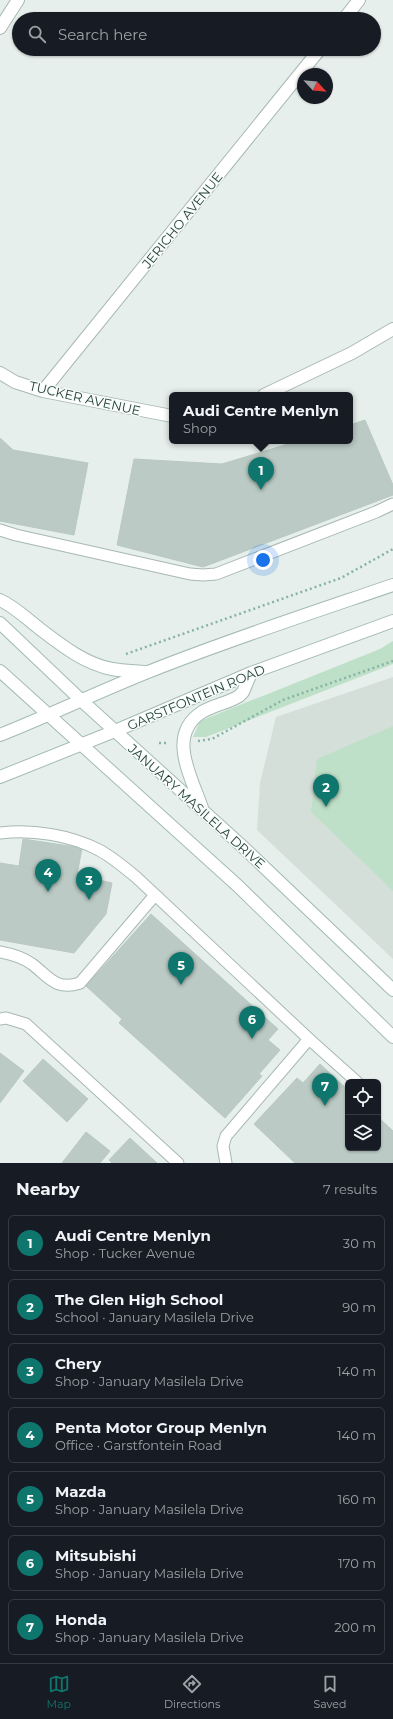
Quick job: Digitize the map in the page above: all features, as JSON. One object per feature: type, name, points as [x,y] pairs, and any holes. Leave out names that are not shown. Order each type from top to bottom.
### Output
[{"type":"main road","points":[[0,28],[18,0]]},
{"type":"main road","points":[[350,12],[359,0]]},
{"type":"main road","name":"JERICHO AVENUE","points":[[43,391],[314,56]]},
{"type":"main road","points":[[270,392],[352,353],[393,328]]},
{"type":"main road","name":"TUCKER AVENUE","points":[[0,373],[15,382],[43,391],[169,415]]},
{"type":"main road","points":[[0,734],[48,716],[148,672],[286,621],[393,585]]},
{"type":"main road","points":[[0,600],[14,608],[40,629],[78,655],[96,664],[113,669],[148,672]]},
{"type":"main road","name":"GARSTFONTEIN ROAD","points":[[0,777],[115,731],[251,673],[393,621]]},
{"type":"main road","name":"JANUARY MASILELA DRIVE","points":[[0,623],[82,701],[244,847],[393,990]]},
{"type":"main road","points":[[0,671],[48,716],[238,886],[393,1037]]},
{"type":"main road","points":[[203,811],[184,759],[184,742],[186,733],[196,718],[206,710],[239,696],[243,692],[251,673]]},
{"type":"lane","points":[[0,530],[16,535],[190,574],[204,575],[216,574],[393,504]]},
{"type":"lane","points":[[0,833],[14,831],[65,837],[84,843],[114,859],[136,877],[354,1079]]},
{"type":"lane","points":[[0,952],[22,958],[57,984],[70,986],[80,983],[155,895]]},
{"type":"lane","points":[[0,1019],[6,1018],[26,1024],[178,1163]]},
{"type":"lane","points":[[226,1163],[223,1146],[226,1136],[309,1039]]},
{"type":"path","points":[[126,654],[341,578],[393,549]]},
{"type":"path","points":[[159,744],[212,739],[283,700],[393,661]]},
{"type":"shaded area","points":[[393,677],[393,959],[257,830],[260,783],[276,717]]},
{"type":"green space","points":[[393,641],[393,664],[206,737],[193,737],[200,721],[380,649]]},
{"type":"green space","points":[[393,726],[393,891],[311,812],[317,759]]},
{"type":"building","points":[[365,420],[393,485],[393,495],[203,567],[117,545],[134,459],[222,464],[288,444],[353,444],[353,424]]},
{"type":"building","points":[[0,438],[13,450],[88,463],[74,535],[0,521]]},
{"type":"building","points":[[23,839],[82,848],[77,875],[19,866]]},
{"type":"building","points":[[0,863],[77,875],[112,883],[106,914],[74,953],[0,940]]},
{"type":"building","points":[[151,914],[278,1029],[268,1040],[280,1050],[259,1074],[262,1076],[225,1118],[119,1023],[122,1019],[86,986]]},
{"type":"building","points":[[0,1053],[24,1071],[0,1103]]},
{"type":"building","points":[[43,1059],[88,1099],[67,1122],[23,1081]]},
{"type":"building","points":[[320,1064],[345,1087],[345,1151],[381,1151],[381,1120],[393,1131],[393,1163],[295,1163],[254,1124],[297,1078],[303,1083]]},
{"type":"building","points":[[86,1132],[110,1151],[100,1163],[62,1163]]},
{"type":"building","points":[[130,1138],[157,1163],[112,1163],[109,1160]]},
{"type":"place","name":"Audi Centre Menlyn","points":[[261,490]]},
{"type":"place","name":"The Glen High School","points":[[326,807]]},
{"type":"place","name":"Penta Motor Group Menlyn","points":[[48,892]]},
{"type":"place","name":"Chery","points":[[89,900]]},
{"type":"place","name":"Mazda","points":[[181,985]]},
{"type":"place","name":"Mitsubishi","points":[[252,1039]]},
{"type":"place","name":"Honda","points":[[325,1106]]}]
